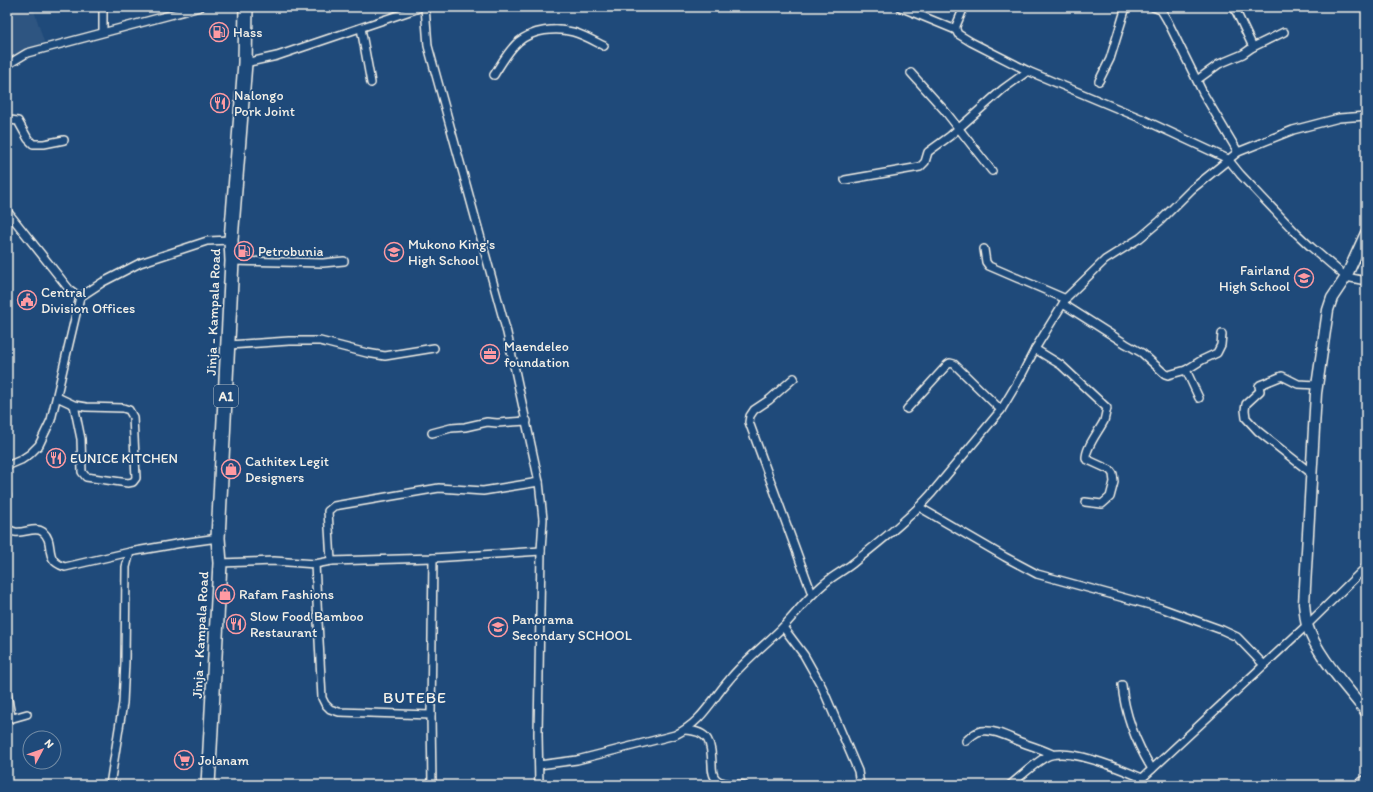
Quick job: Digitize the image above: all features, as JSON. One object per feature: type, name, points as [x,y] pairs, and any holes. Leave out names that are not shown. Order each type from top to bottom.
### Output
[{"type":"highway","name":"Jinja - Kampala Road","points":[[208,785],[220,563],[218,538],[232,261],[231,240],[245,63],[246,7]]},
{"type":"street","points":[[103,7],[103,32]]},
{"type":"street","points":[[7,65],[27,53],[174,10],[200,7]]},
{"type":"street","points":[[245,63],[277,56],[422,7]]},
{"type":"street","points":[[426,7],[428,46],[507,333],[539,482],[543,519],[541,551],[538,734],[539,785]]},
{"type":"street","points":[[900,7],[956,30],[958,34],[971,42],[1028,71],[1140,118],[1228,159],[1240,174],[1297,234],[1346,276],[1366,281]]},
{"type":"street","points":[[956,30],[958,19],[964,7]]},
{"type":"street","points":[[1099,81],[1110,58],[1126,7]]},
{"type":"street","points":[[1154,7],[1160,9],[1167,20],[1211,108],[1238,152]]},
{"type":"street","points":[[1234,7],[1252,47]]},
{"type":"street","points":[[361,28],[371,83]]},
{"type":"street","points":[[494,75],[518,42],[535,32],[554,30],[572,31],[604,46]]},
{"type":"street","points":[[1197,80],[1219,64],[1243,54],[1252,47],[1284,32]]},
{"type":"street","points":[[845,180],[920,167],[925,162],[928,152],[959,128],[1003,89],[1028,71]]},
{"type":"street","points":[[912,73],[946,111],[992,171]]},
{"type":"street","points":[[539,765],[577,760],[675,736],[695,723],[729,680],[783,627],[812,594],[826,582],[851,565],[919,507],[1001,410],[1020,380],[1035,349],[1065,301],[1105,260],[1140,238],[1160,221],[1192,189],[1238,152],[1293,130],[1340,118],[1366,116]]},
{"type":"street","points":[[7,123],[10,120],[18,120],[28,139],[33,144],[44,144],[64,140]]},
{"type":"street","points":[[7,211],[69,289],[80,297]]},
{"type":"street","points":[[1366,233],[1346,276],[1332,298],[1328,310],[1317,385],[1310,473],[1304,604],[1307,625],[1315,642],[1330,666],[1366,712]]},
{"type":"street","points":[[7,466],[26,457],[39,445],[51,420],[80,297],[103,282],[140,263],[207,241],[231,240]]},
{"type":"street","points":[[984,249],[986,262],[989,266],[1065,301],[1126,344],[1142,353],[1165,374],[1168,375],[1186,370],[1217,353],[1221,345],[1222,334]]},
{"type":"street","points":[[232,261],[323,263],[344,261]]},
{"type":"street","points":[[228,345],[289,341],[320,341],[385,356],[434,348]]},
{"type":"street","points":[[1035,349],[1061,365],[1107,408],[1104,419],[1088,450],[1086,459],[1110,470],[1113,474],[1114,482],[1110,496],[1102,504],[1086,502]]},
{"type":"street","points":[[907,409],[950,363],[954,364],[1001,410]]},
{"type":"street","points":[[1186,370],[1200,398]]},
{"type":"street","points":[[1310,473],[1258,431],[1246,418],[1245,407],[1246,404],[1260,391],[1260,385],[1282,376],[1298,384],[1317,385]]},
{"type":"street","points":[[794,378],[754,410],[750,416],[749,422],[812,594]]},
{"type":"street","points":[[57,397],[74,405],[86,407],[123,408],[129,410],[134,418],[136,478],[133,482],[128,483],[86,477],[82,472],[81,439],[74,405]]},
{"type":"street","points":[[432,433],[487,422],[497,423],[527,421]]},
{"type":"street","points":[[331,561],[328,511],[334,506],[439,488],[483,490],[539,482]]},
{"type":"street","points":[[7,496],[7,521]]},
{"type":"street","points":[[919,507],[1037,574],[1161,608],[1222,630],[1237,637],[1264,665]]},
{"type":"street","points":[[7,527],[10,531],[16,533],[38,530],[43,533],[47,538],[53,560],[57,565],[65,567],[170,544],[218,538]]},
{"type":"street","points":[[220,563],[274,561],[314,564],[331,561],[433,558],[541,551]]},
{"type":"street","points":[[110,785],[123,703],[126,662],[126,567],[130,552]]},
{"type":"street","points":[[432,785],[431,716],[433,558]]},
{"type":"street","points":[[314,564],[320,675],[324,704],[330,709],[339,712],[431,716]]},
{"type":"street","points":[[1135,785],[1307,625],[1366,567]]},
{"type":"street","points":[[783,627],[804,655],[822,687],[858,771],[860,785]]},
{"type":"street","points":[[1122,685],[1134,734],[1140,750],[1152,769]]},
{"type":"street","points":[[7,693],[11,716],[13,718],[27,714]]},
{"type":"street","points":[[685,730],[695,730],[709,740],[713,774],[716,779],[721,782],[744,785]]},
{"type":"street","points":[[966,741],[980,731],[996,732],[1052,754]]},
{"type":"street","points":[[1010,785],[1045,757],[1052,754],[1067,754],[1103,763],[1142,778]]},
{"type":"street","points":[[1356,785],[1366,779]]},
{"type":"shaded area","points":[[7,7],[33,7],[44,42],[7,59]]},
{"type":"place","name":"Hass","points":[[219,32]]},
{"type":"place","name":"Nalongo Pork Joint","points":[[220,103]]},
{"type":"place","name":"Petrobunia","points":[[244,251]]},
{"type":"place","name":"Mukono King's High School","points":[[394,252]]},
{"type":"place","name":"Fairland High School","points":[[1304,278]]},
{"type":"place","name":"Central Division Offices","points":[[27,300]]},
{"type":"place","name":"Maendeleo foundation","points":[[490,354]]},
{"type":"place","name":"EUNICE KITCHEN","points":[[56,458]]},
{"type":"place","name":"Cathitex Legit Designers","points":[[231,469]]},
{"type":"place","name":"Rafam Fashions","points":[[225,594]]},
{"type":"place","name":"Slow Food Bamboo Restaurant","points":[[236,624]]},
{"type":"place","name":"Panorama Secondary SCHOOL","points":[[498,627]]},
{"type":"place","name":"Jolanam","points":[[184,760]]},
{"type":"district","name":"BUTEBE","points":[[415,697]]}]
